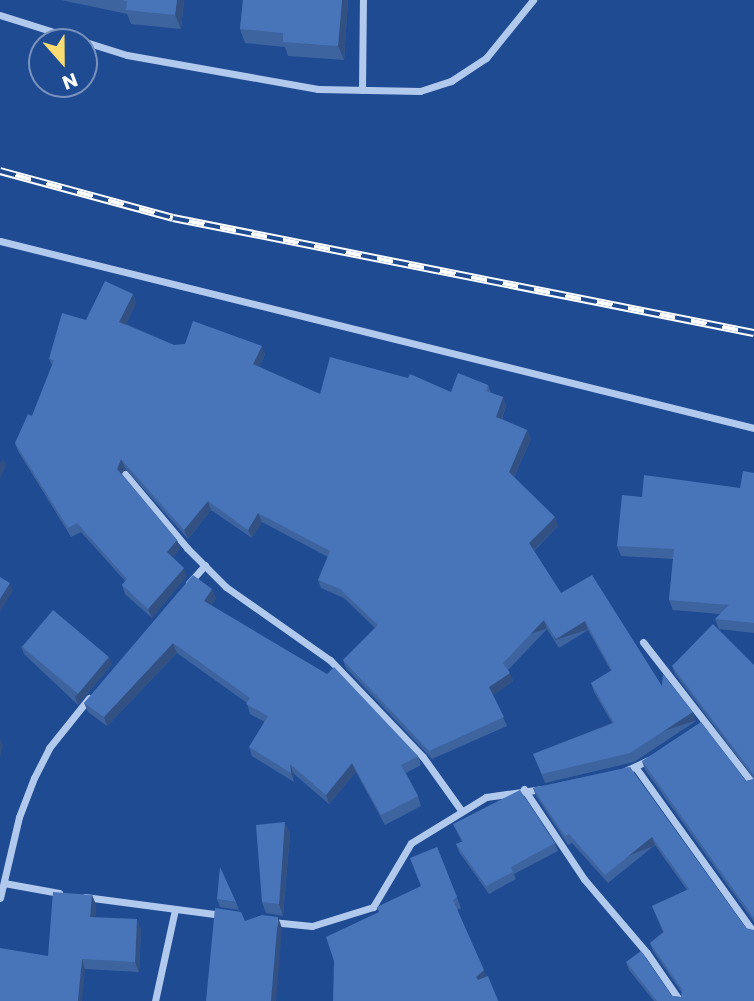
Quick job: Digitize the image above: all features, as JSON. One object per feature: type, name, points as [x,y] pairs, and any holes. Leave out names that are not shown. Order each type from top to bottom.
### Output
[{"type":"street","points":[[362,0],[362,90]]},
{"type":"street","points":[[0,15],[127,55],[318,89],[419,92],[451,81],[486,58],[533,0]]},
{"type":"street","points":[[0,241],[754,428]]},
{"type":"street","points":[[125,474],[226,587],[330,660],[423,757],[461,810]]},
{"type":"street","points":[[180,593],[205,565]]},
{"type":"street","points":[[643,642],[754,785]]},
{"type":"street","points":[[0,898],[19,817],[34,778],[49,748],[94,692]]},
{"type":"street","points":[[694,730],[705,722]]},
{"type":"street","points":[[615,773],[636,768],[661,753]]},
{"type":"street","points":[[636,768],[754,933]]},
{"type":"street","points":[[267,922],[312,926],[373,907],[411,843],[461,810],[486,797],[524,789],[555,788]]},
{"type":"street","points":[[524,789],[584,879],[647,953],[680,1001]]},
{"type":"street","points":[[4,883],[68,894]]},
{"type":"street","points":[[80,897],[230,916]]},
{"type":"street","points":[[155,1001],[175,909]]},
{"type":"building","points":[[122,0],[177,0],[175,15],[126,10],[127,1]]},
{"type":"building","points":[[243,0],[342,0],[338,46],[283,42],[283,33],[240,29]]},
{"type":"building","points":[[105,281],[133,294],[119,322],[174,345],[185,344],[193,321],[262,346],[253,364],[320,394],[330,357],[408,378],[410,374],[451,392],[458,373],[488,385],[486,391],[503,397],[496,417],[527,430],[509,472],[555,517],[529,543],[561,593],[592,575],[662,686],[663,674],[693,712],[630,753],[542,774],[533,754],[614,723],[591,683],[612,670],[585,621],[556,639],[544,620],[503,663],[510,673],[489,687],[504,717],[429,751],[343,660],[378,625],[340,589],[318,580],[330,551],[258,513],[248,530],[208,501],[184,530],[121,459],[117,469],[177,540],[167,552],[184,568],[148,609],[122,585],[127,579],[77,523],[68,528],[15,443],[28,414],[32,416],[54,360],[49,359],[62,313],[86,320]]},
{"type":"building","points":[[743,471],[754,473],[754,623],[715,619],[729,605],[669,600],[674,549],[617,546],[622,495],[642,497],[644,475],[740,488]]},
{"type":"building","points":[[193,575],[212,589],[204,601],[327,674],[334,667],[418,756],[401,765],[418,796],[381,815],[352,763],[326,795],[290,764],[291,773],[249,747],[268,716],[246,704],[250,698],[173,643],[104,717],[84,703]]},
{"type":"building","points":[[0,577],[10,583],[0,599]]},
{"type":"building","points":[[53,610],[109,657],[78,694],[22,647]]},
{"type":"building","points":[[713,624],[754,665],[754,775],[672,666]]},
{"type":"building","points":[[701,722],[746,781],[754,779],[754,918],[642,761]]},
{"type":"building","points":[[630,767],[746,928],[754,930],[754,1001],[657,1001],[626,962],[641,951],[672,996],[681,997],[682,989],[650,943],[664,932],[652,906],[689,889],[652,837],[605,875],[569,834],[565,836],[533,788]]},
{"type":"building","points":[[520,790],[555,843],[511,867],[513,872],[486,886],[456,844],[463,841],[453,824]]},
{"type":"building","points":[[285,822],[279,904],[262,902],[256,825]]},
{"type":"building","points":[[437,847],[457,897],[453,900],[484,970],[476,977],[478,980],[488,976],[498,1001],[333,1001],[334,961],[326,937],[379,912],[377,907],[421,886],[410,858]]},
{"type":"building","points":[[220,867],[236,902],[217,899]]},
{"type":"building","points":[[53,892],[92,895],[90,917],[137,919],[135,962],[82,959],[78,1001],[0,1001],[0,948],[48,956]]},
{"type":"building","points":[[215,908],[241,912],[245,921],[262,915],[278,917],[271,1001],[206,1001]]},
{"type":"railway","points":[[0,171],[173,218],[754,333]]}]
